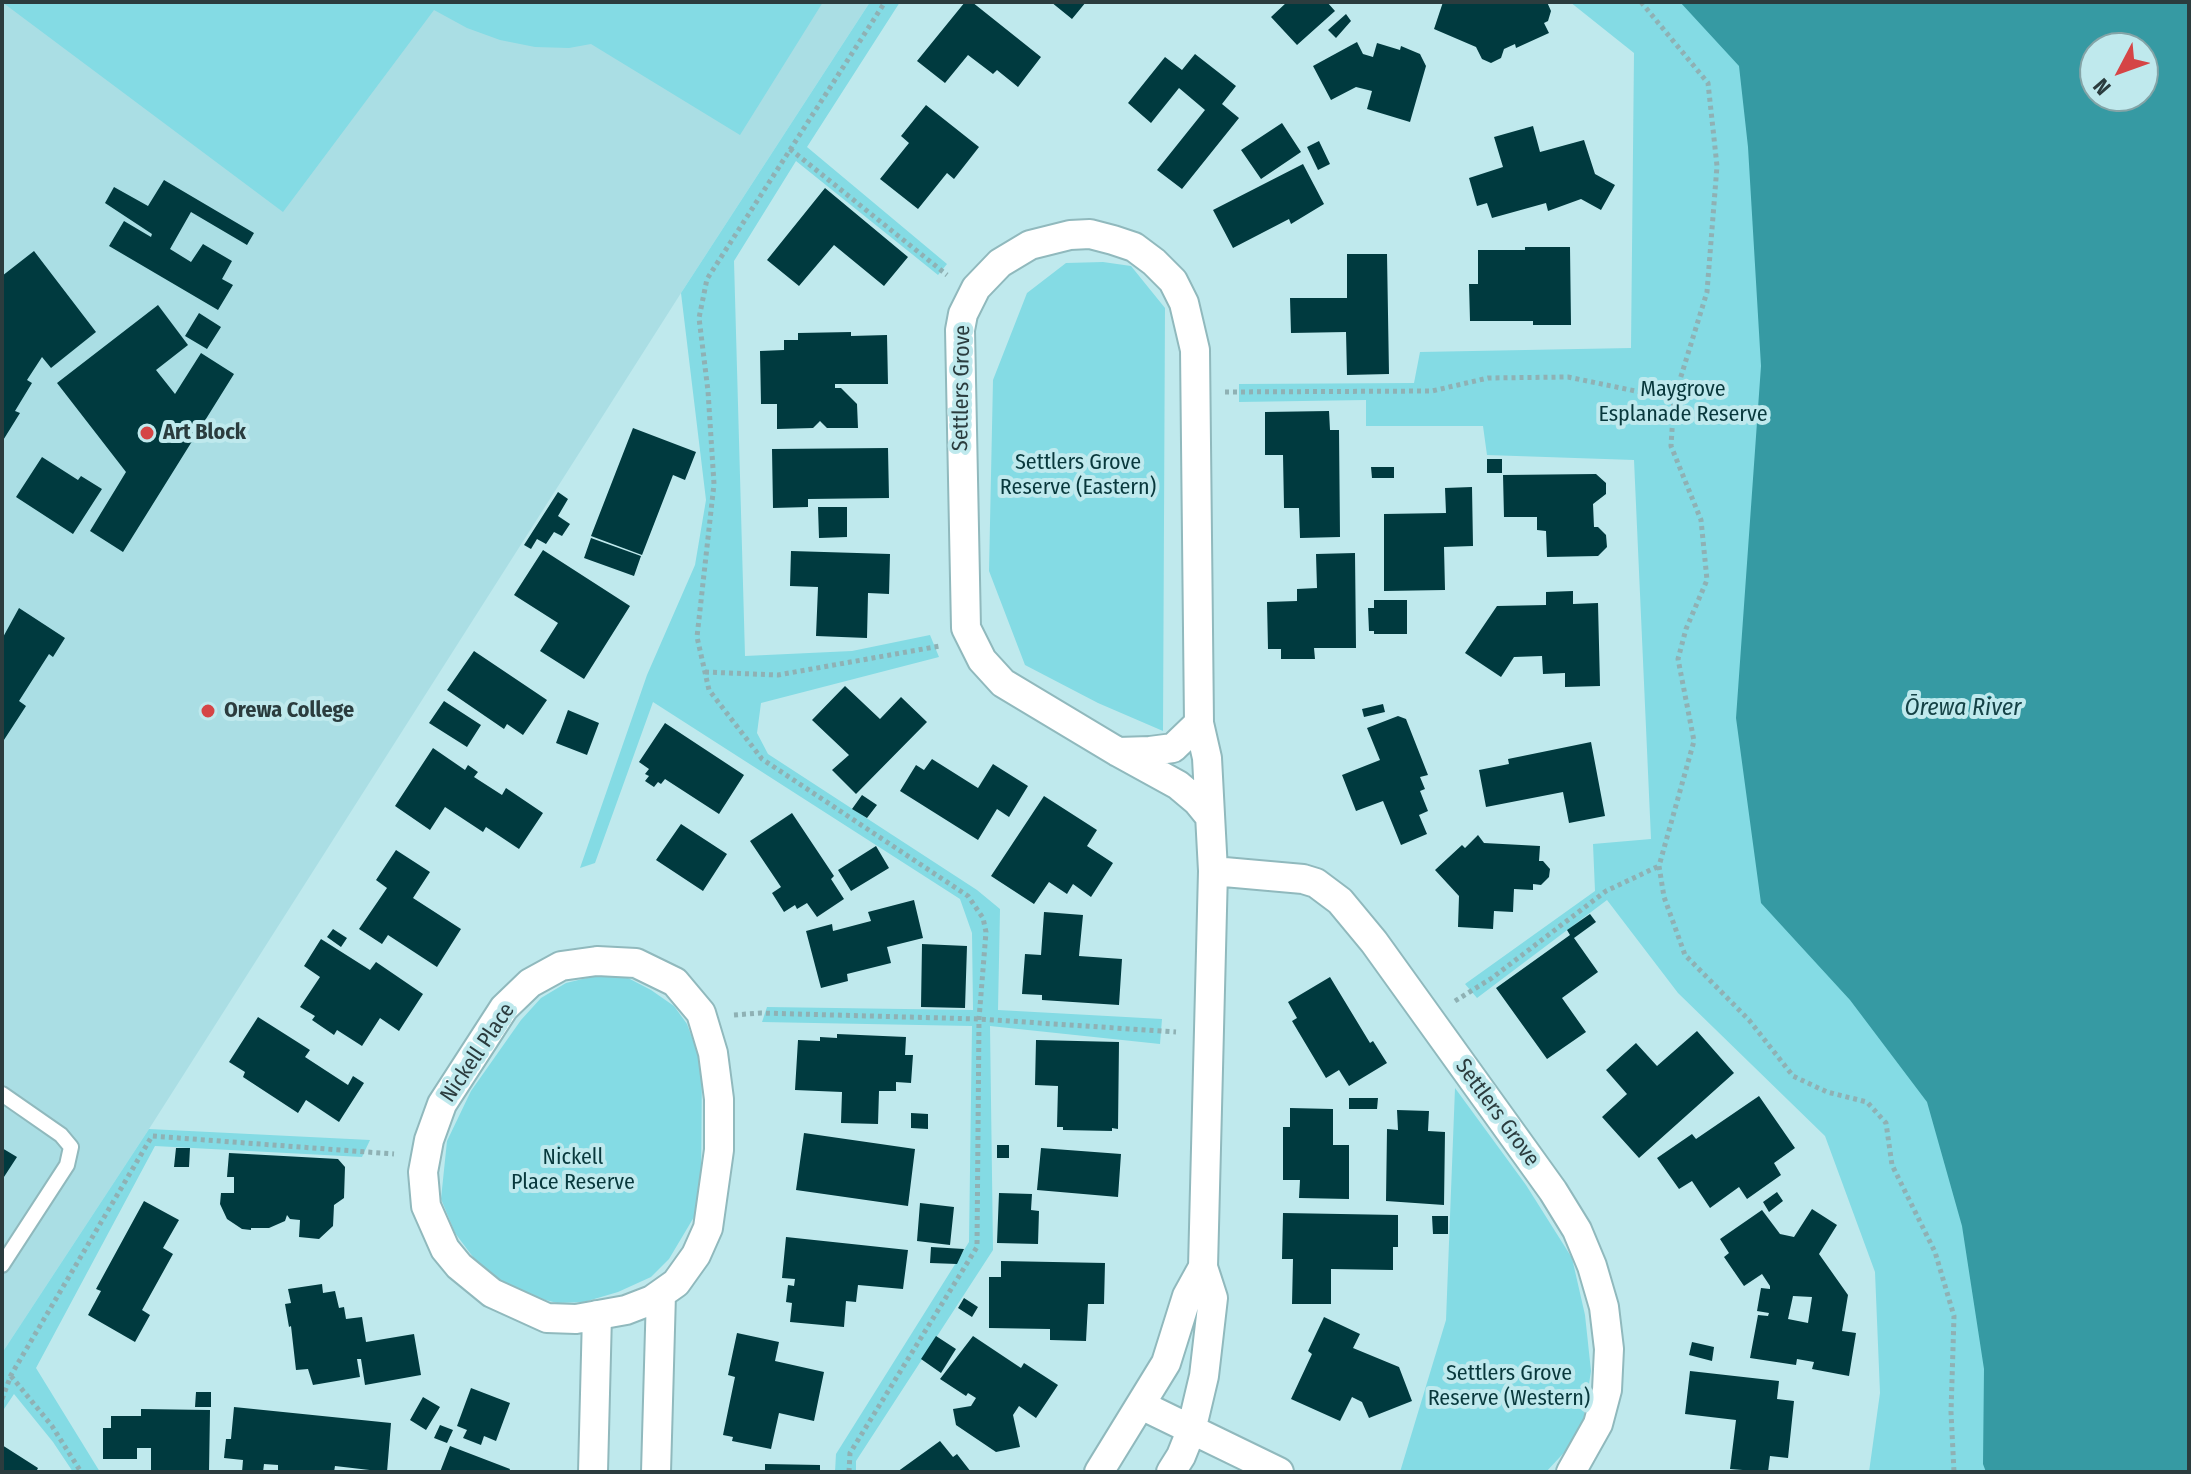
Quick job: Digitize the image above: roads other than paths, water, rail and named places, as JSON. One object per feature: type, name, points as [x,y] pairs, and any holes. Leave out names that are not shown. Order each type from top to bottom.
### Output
[{"type":"street","name":"Settlers Grove","points":[[1171,1472],[1191,1431],[1204,1376],[1213,1298],[1203,1267],[1213,871],[1207,758],[1199,723],[1195,350],[1184,303],[1173,281],[1134,247],[1090,234],[1070,235],[1030,245],[1000,263],[976,288],[969,299],[960,330],[966,628],[982,660],[1003,683],[1187,791],[1210,817]]},
{"type":"street","points":[[1118,752],[1173,748],[1199,723]]},
{"type":"street","name":"Settlers Grove","points":[[1213,871],[1303,879],[1316,883],[1340,901],[1383,954],[1553,1191],[1577,1230],[1604,1307],[1609,1349],[1607,1390],[1598,1424],[1571,1472]]},
{"type":"street","name":"Nickell Place","points":[[597,961],[636,963],[675,982],[701,1013],[713,1053],[719,1099],[719,1150],[708,1228],[696,1255],[676,1283],[661,1294],[626,1310],[597,1315],[576,1319],[547,1318],[492,1293],[459,1266],[445,1249],[426,1206],[423,1172],[429,1140],[442,1104],[504,1008],[530,983],[561,966],[597,961]]},
{"type":"street","name":"Settlers Grove","points":[[1099,1472],[1166,1363],[1187,1296],[1203,1267]]},
{"type":"street","points":[[656,1472],[661,1294]]},
{"type":"street","points":[[593,1472],[597,1315]]},
{"type":"street","points":[[1141,1405],[1279,1472]]},
{"type":"lane","points":[[2,1094],[61,1135],[71,1147],[67,1165],[2,1265]]},
{"type":"water","name":"Ōrewa River","points":[[1680,2],[2189,2],[2189,1472],[1986,1472],[1983,1464],[1984,1369],[1962,1226],[1927,1102],[1850,1000],[1761,903],[1736,718],[1761,366],[1748,147],[1739,66]]},
{"type":"place","name":"Art Block","points":[[147,433]]},
{"type":"place","name":"Orewa College","points":[[208,711]]},
{"type":"park label","name":"Maygrove Esplanade Reserve","points":[[1683,402]]},
{"type":"park label","name":"Settlers Grove Reserve (Eastern)","points":[[1078,476]]},
{"type":"park label","name":"Nickell Place Reserve","points":[[573,1170]]},
{"type":"park label","name":"Settlers Grove Reserve (Western)","points":[[1509,1386]]}]
